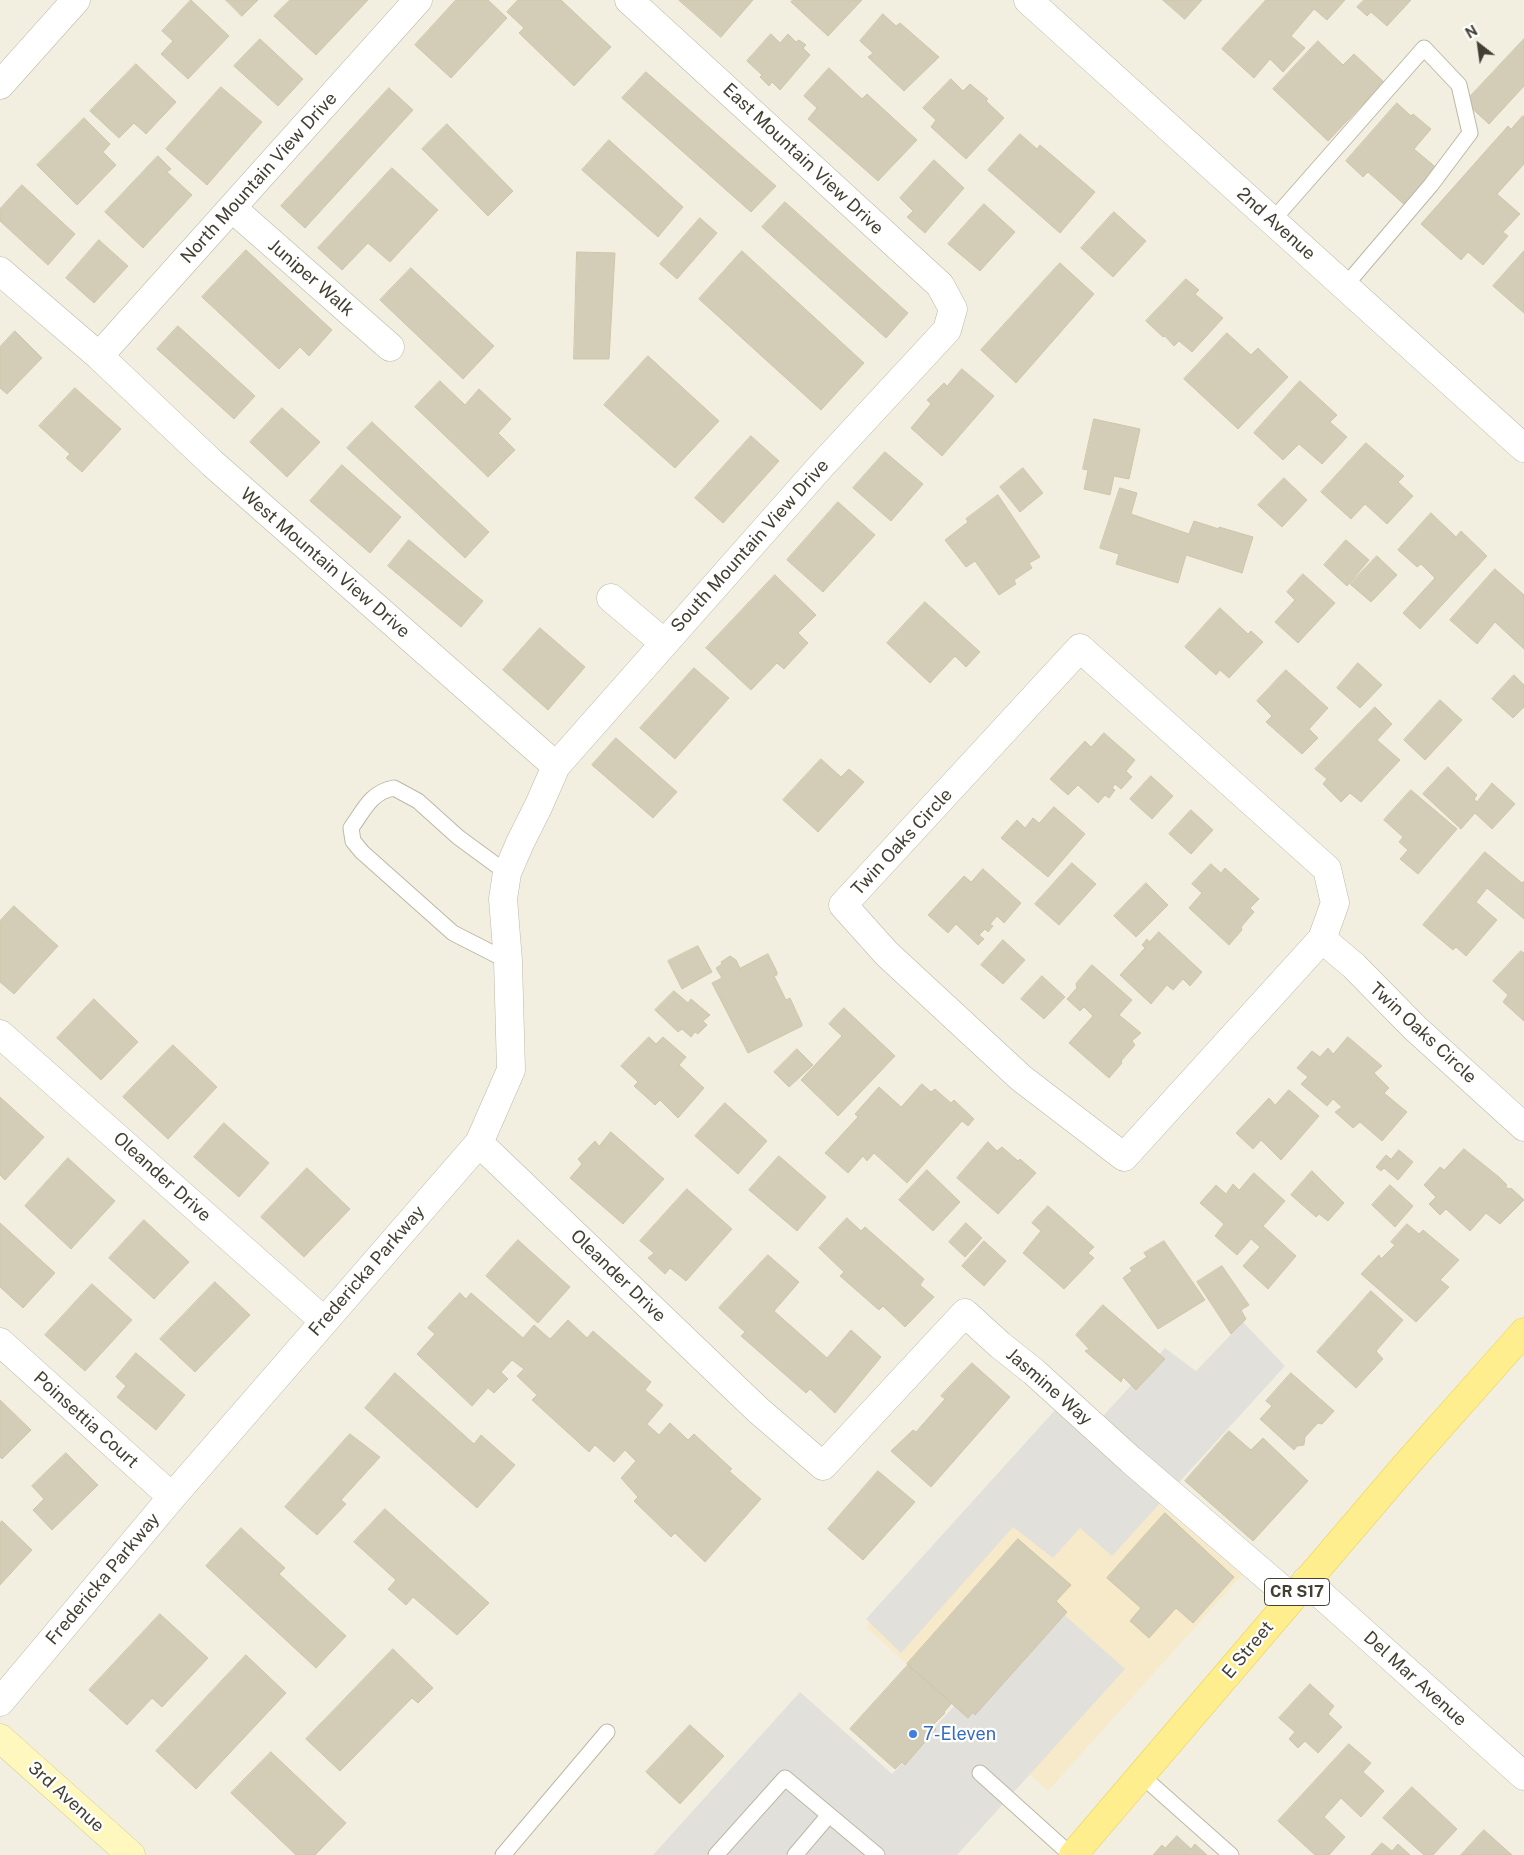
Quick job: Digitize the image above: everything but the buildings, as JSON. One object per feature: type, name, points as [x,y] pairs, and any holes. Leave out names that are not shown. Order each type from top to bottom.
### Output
[{"type":"main road","name":"E Street","points":[[1072,1855],[1142,1776],[1406,1465],[1524,1332]]},
{"type":"main road","name":"3rd Avenue","points":[[0,1738],[131,1855]]},
{"type":"street","points":[[0,85],[76,0]]},
{"type":"street","name":"North Mountain View Drive","points":[[99,356],[418,0]]},
{"type":"street","name":"East Mountain View Drive","points":[[629,0],[940,285],[953,309],[947,330]]},
{"type":"street","name":"2nd Avenue","points":[[1028,0],[1524,448]]},
{"type":"street","name":"Juniper Walk","points":[[232,208],[390,347]]},
{"type":"street","points":[[0,271],[99,356]]},
{"type":"street","name":"South Mountain View Drive","points":[[556,766],[822,465],[947,330]]},
{"type":"street","name":"West Mountain View Drive","points":[[99,356],[212,463],[556,766]]},
{"type":"street","points":[[611,598],[664,643]]},
{"type":"street","name":"Twin Oaks Circle","points":[[1080,648],[1327,869],[1335,904],[1322,939],[1124,1157],[1021,1078],[887,954],[843,905],[1080,648]]},
{"type":"street","name":"Fredericka Parkway","points":[[0,1702],[172,1497],[479,1143],[511,1070],[508,961],[503,900],[507,873],[556,766]]},
{"type":"street","name":"Twin Oaks Circle","points":[[1322,939],[1354,966],[1415,1028],[1524,1127]]},
{"type":"street","name":"Oleander Drive","points":[[0,1034],[324,1321]]},
{"type":"street","name":"Oleander Drive","points":[[479,1143],[758,1410],[823,1466]]},
{"type":"street","name":"Jasmine Way","points":[[823,1466],[964,1313],[1060,1395],[1299,1590]]},
{"type":"street","name":"Poinsettia Court","points":[[0,1342],[172,1497]]},
{"type":"street","name":"Del Mar Avenue","points":[[1299,1590],[1524,1776]]},
{"type":"lane","points":[[1272,221],[1424,48],[1459,85],[1470,133],[1431,186],[1345,286]]},
{"type":"lane","points":[[507,873],[458,837],[418,801],[394,788],[384,790],[375,795],[351,828],[353,841],[362,852],[453,933],[508,961]]},
{"type":"lane","points":[[503,1855],[607,1732]]},
{"type":"lane","points":[[980,1774],[1072,1855]]},
{"type":"lane","points":[[1142,1776],[1231,1855]]},
{"type":"lane","points":[[716,1855],[785,1778],[877,1855]]},
{"type":"lane","points":[[795,1855],[829,1815]]},
{"type":"shaded area","points":[[1243,1322],[1285,1366],[1112,1556],[1080,1528],[1053,1558],[1013,1527],[901,1653],[866,1619],[1056,1409],[1085,1436],[1165,1348],[1196,1371]]},
{"type":"shaded area","points":[[1052,1414],[1242,1575],[1048,1791],[866,1627]]},
{"type":"shaded area","points":[[1060,1611],[1125,1669],[957,1855],[653,1855],[800,1692],[892,1774],[956,1704]]},
{"type":"place","name":"7-Eleven","points":[[913,1734]]}]
